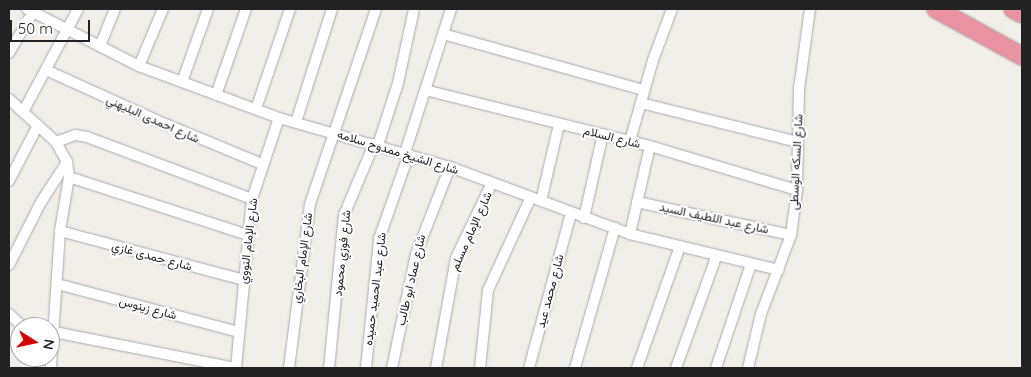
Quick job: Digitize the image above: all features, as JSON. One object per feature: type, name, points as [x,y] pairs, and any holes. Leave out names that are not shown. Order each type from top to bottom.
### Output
[{"type":"highway","points":[[936,9],[1022,56]]},
{"type":"highway","points":[[1013,9],[1022,14]]},
{"type":"street","points":[[23,112],[78,9]]},
{"type":"street","points":[[100,46],[115,9]]},
{"type":"street","points":[[140,66],[163,9]]},
{"type":"street","points":[[182,82],[208,9]]},
{"type":"street","points":[[216,95],[246,9]]},
{"type":"street","points":[[256,109],[290,9]]},
{"type":"street","points":[[296,122],[332,9]]},
{"type":"street","name":"شارع الإمام البخاري","points":[[289,368],[306,222],[376,9]]},
{"type":"street","name":"شارع فوزي محمود","points":[[329,368],[344,215],[376,145],[398,83],[414,9]]},
{"type":"street","name":"شارع عبد الحميد حميده","points":[[366,368],[379,239],[451,9]]},
{"type":"street","points":[[630,141],[660,35],[672,9]]},
{"type":"street","name":"شارع السكه الوسطى","points":[[748,368],[759,321],[791,235],[797,190],[799,89],[810,9]]},
{"type":"street","points":[[9,54],[30,10]]},
{"type":"street","name":"شارع الشيخ ممدوح سلامه","points":[[30,10],[140,66],[279,118],[407,153],[450,167],[630,234],[779,270]]},
{"type":"street","points":[[443,34],[644,90]]},
{"type":"street","name":"شارع احمدى البليهني","points":[[46,70],[156,120],[262,164]]},
{"type":"street","name":"شارع السلام","points":[[425,90],[650,146],[797,190]]},
{"type":"street","points":[[9,100],[56,142],[67,162],[70,177],[60,231],[55,317]]},
{"type":"street","points":[[641,103],[798,142]]},
{"type":"street","name":"شارع الإمام النووي","points":[[236,368],[252,199],[262,164],[279,118]]},
{"type":"street","points":[[480,368],[488,290],[536,199],[559,124]]},
{"type":"street","points":[[9,181],[38,125]]},
{"type":"street","points":[[584,218],[603,134]]},
{"type":"street","points":[[56,142],[75,136],[87,137],[252,199]]},
{"type":"street","points":[[630,234],[650,146]]},
{"type":"street","points":[[9,265],[40,202],[67,162]]},
{"type":"street","name":"شارع عماد ابو طالب","points":[[392,368],[416,254],[450,167]]},
{"type":"street","points":[[70,177],[248,235]]},
{"type":"street","name":"شارع الإمام مسلم","points":[[436,368],[456,258],[492,183]]},
{"type":"street","name":"شارع عبد اللطيف السيد","points":[[637,202],[791,235]]},
{"type":"street","name":"شارع محمد عيد","points":[[529,368],[571,213]]},
{"type":"street","points":[[575,368],[615,228]]},
{"type":"street","name":"شارع حمدى غازي","points":[[60,231],[244,280]]},
{"type":"street","points":[[637,368],[680,246]]},
{"type":"street","points":[[676,368],[717,255]]},
{"type":"street","points":[[716,368],[752,264]]},
{"type":"street","name":"شارع زينوس","points":[[57,284],[239,332]]},
{"type":"street","points":[[60,333],[236,368]]}]
